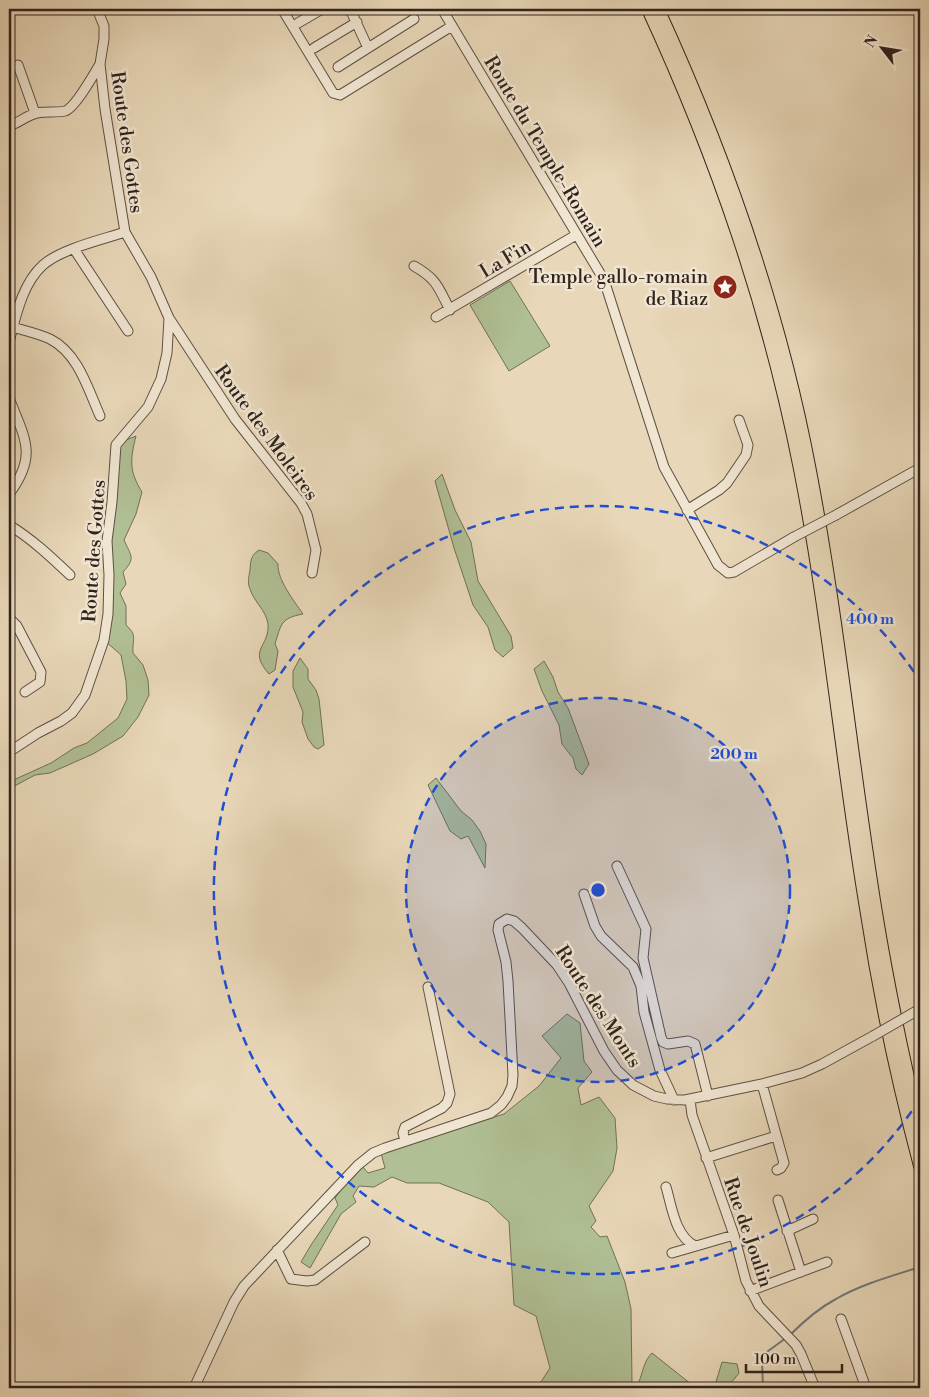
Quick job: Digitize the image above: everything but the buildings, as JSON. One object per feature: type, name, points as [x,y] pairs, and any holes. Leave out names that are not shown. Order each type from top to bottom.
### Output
[{"type":"highway","points":[[648,9],[690,103],[729,204],[759,300],[782,385],[801,471],[814,547],[873,952],[898,1076],[920,1166]]},
{"type":"highway","points":[[658,9],[696,92],[726,168],[760,268],[791,384],[810,469],[822,536],[882,950],[896,1027],[920,1130]]},
{"type":"street","name":"Route des Gottes","points":[[9,752],[38,733],[61,722],[72,713],[85,695],[104,640],[108,614],[109,575],[107,541],[116,445],[148,407],[161,379],[167,353],[169,318],[152,277],[125,232],[105,109],[100,64],[104,26],[98,9]]},
{"type":"street","points":[[282,9],[333,93],[340,95],[452,26]]},
{"type":"street","points":[[298,23],[322,9]]},
{"type":"street","points":[[350,9],[368,48]]},
{"type":"street","name":"Route du Temple-Romain","points":[[442,9],[604,280],[664,467],[718,566],[728,573],[734,572],[920,468]]},
{"type":"street","points":[[338,67],[414,19]]},
{"type":"street","points":[[314,48],[357,22]]},
{"type":"street","points":[[9,126],[35,113],[64,112],[68,110],[82,93],[100,64]]},
{"type":"street","points":[[18,65],[35,113]]},
{"type":"street","points":[[9,342],[11,327],[21,300],[32,278],[43,265],[74,249],[125,232]]},
{"type":"street","name":"La Fin","points":[[436,317],[576,235]]},
{"type":"street","points":[[74,249],[128,332]]},
{"type":"street","points":[[414,266],[428,274],[437,283],[450,310]]},
{"type":"street","name":"Route des Moleires","points":[[169,318],[235,419],[301,503],[309,521],[316,550],[312,573]]},
{"type":"street","points":[[11,327],[51,339],[65,350],[76,364],[100,416]]},
{"type":"street","points":[[9,398],[25,439],[27,457],[24,471],[9,494]]},
{"type":"street","points":[[687,510],[719,490],[746,455],[748,446],[739,420]]},
{"type":"street","points":[[9,525],[24,534],[46,552],[70,575]]},
{"type":"street","points":[[9,618],[17,626],[41,672],[40,682],[25,692]]},
{"type":"street","points":[[617,866],[646,929],[643,958],[662,1040],[668,1044],[688,1041],[695,1044],[708,1096]]},
{"type":"street","points":[[584,894],[594,926],[601,936],[634,968],[641,986],[644,1012],[660,1070],[674,1100]]},
{"type":"street","name":"Route des Monts","points":[[194,1388],[234,1302],[249,1280],[363,1160],[378,1150],[491,1113],[501,1105],[510,1092],[514,1070],[508,981],[506,962],[498,930],[499,924],[507,919],[514,921],[522,928],[557,965],[569,983],[604,1051],[624,1078],[633,1086],[661,1098],[690,1100],[802,1073],[917,1011]]},
{"type":"street","points":[[405,1141],[403,1133],[406,1127],[442,1108],[447,1103],[450,1094],[450,1085],[428,987]]},
{"type":"street","points":[[762,1084],[784,1162],[781,1168],[777,1170]]},
{"type":"street","name":"Rue de Joulin","points":[[690,1100],[692,1115],[734,1235],[743,1274],[750,1291],[759,1306],[801,1354],[815,1388]]},
{"type":"street","points":[[706,1158],[776,1136]]},
{"type":"street","points":[[666,1187],[679,1231],[686,1242],[695,1246]]},
{"type":"street","points":[[778,1200],[801,1272]]},
{"type":"street","points":[[787,1231],[814,1219]]},
{"type":"street","points":[[672,1253],[734,1235]]},
{"type":"street","points":[[276,1250],[291,1279],[307,1281],[319,1278],[365,1242]]},
{"type":"street","points":[[750,1291],[827,1262]]},
{"type":"street","points":[[841,1319],[866,1388]]},
{"type":"green space","points":[[510,281],[550,346],[509,371],[470,305]]},
{"type":"green space","points":[[136,436],[132,465],[135,478],[142,492],[136,514],[124,540],[131,560],[123,572],[126,584],[120,593],[126,606],[126,625],[134,638],[133,653],[143,665],[148,680],[149,695],[138,717],[123,736],[93,754],[50,773],[35,775],[9,789],[9,782],[51,763],[74,748],[87,743],[118,718],[127,699],[121,655],[104,640],[116,446]]},
{"type":"green space","points":[[442,474],[455,510],[471,542],[478,581],[511,636],[513,648],[503,657],[495,650],[488,627],[473,605],[454,548],[435,481]]},
{"type":"green space","points":[[259,550],[268,553],[278,564],[278,570],[283,583],[303,614],[290,618],[283,623],[275,644],[278,651],[275,670],[269,674],[260,659],[261,648],[268,632],[267,619],[252,594],[248,580],[252,559]]},
{"type":"green space","points":[[300,658],[308,669],[308,679],[316,690],[319,699],[324,745],[318,749],[308,739],[302,722],[303,712],[293,687],[293,671]]},
{"type":"green space","points":[[544,661],[553,677],[558,692],[568,708],[589,764],[582,775],[576,769],[573,758],[562,744],[559,725],[542,691],[534,669]]},
{"type":"green space","points":[[436,778],[461,811],[472,820],[480,831],[486,844],[485,868],[468,836],[461,839],[450,831],[428,785]]},
{"type":"green space","points":[[567,1014],[580,1023],[584,1061],[592,1072],[578,1088],[581,1105],[599,1097],[615,1118],[617,1148],[613,1171],[589,1206],[596,1221],[591,1227],[600,1237],[607,1236],[625,1282],[631,1309],[632,1383],[638,1384],[645,1364],[652,1353],[696,1388],[537,1388],[550,1368],[536,1316],[514,1305],[509,1222],[488,1202],[439,1183],[407,1183],[392,1177],[374,1187],[359,1186],[353,1196],[356,1202],[341,1214],[310,1268],[301,1262],[338,1205],[335,1198],[353,1173],[362,1166],[368,1173],[385,1168],[381,1153],[504,1114],[539,1086],[561,1058],[542,1036]]},
{"type":"green space","points":[[722,1362],[737,1364],[739,1373],[727,1388],[698,1388],[716,1382]]},
{"type":"waterway","points":[[790,1335],[818,1311],[846,1294],[877,1281],[920,1267]]},
{"type":"waterway","points":[[763,1388],[762,1361],[764,1354],[786,1338]]},
{"type":"place","name":"Temple gallo-romain de Riaz","points":[[725,287]]}]
